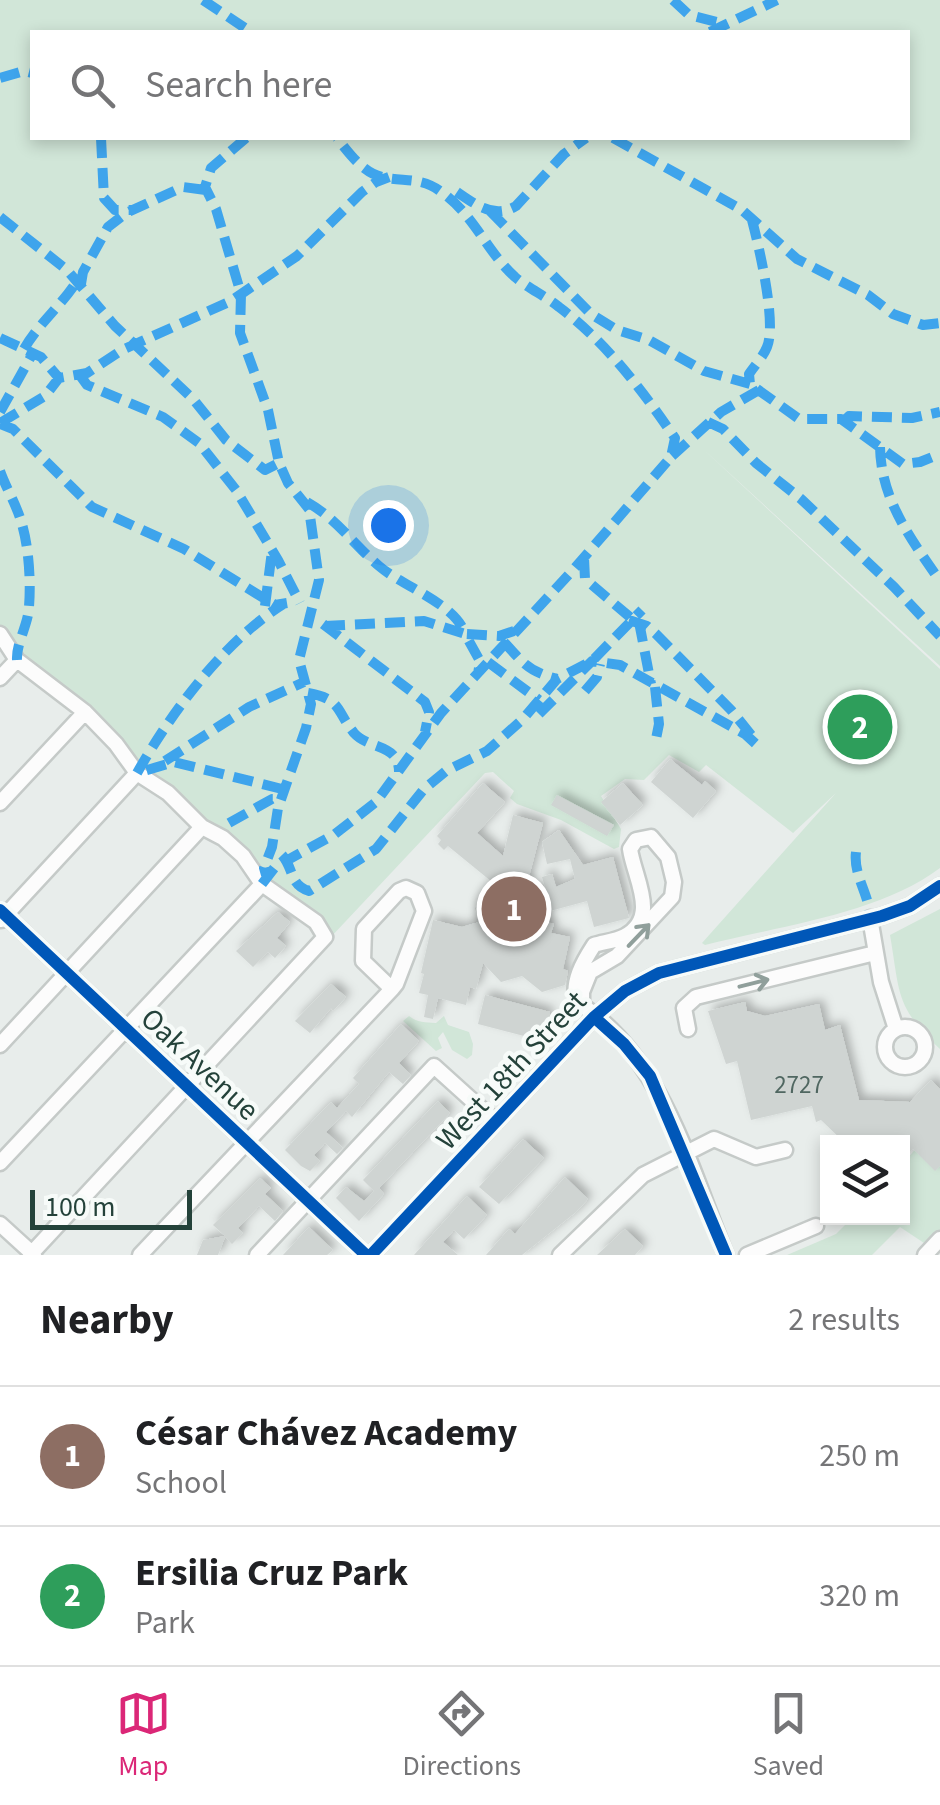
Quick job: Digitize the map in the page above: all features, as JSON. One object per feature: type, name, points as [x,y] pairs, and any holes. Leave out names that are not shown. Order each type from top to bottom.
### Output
[{"type":"street","points":[[0,634],[17,660],[85,712],[137,773],[168,793],[202,828],[244,856],[262,884],[316,922],[325,937],[32,1254],[0,1224]]},
{"type":"street","points":[[0,678],[17,660]]},
{"type":"street","points":[[0,803],[85,712]]},
{"type":"street","points":[[2,915],[137,773]]},
{"type":"street","points":[[0,1045],[202,828]]},
{"type":"street","points":[[582,1006],[582,992],[590,972],[618,956],[672,896],[674,882],[668,857],[651,837],[636,840],[630,849],[644,906],[642,918],[623,937],[592,948],[580,969],[574,992],[577,1002],[624,1044],[650,1076],[726,1255]]},
{"type":"street","points":[[0,1163],[262,884]]},
{"type":"street","name":"West 18th Street","points":[[369,1255],[594,1017],[625,991],[659,974],[910,906],[940,886]]},
{"type":"street","points":[[140,1255],[392,989],[424,911],[416,893],[406,888],[364,929],[362,961],[392,989]]},
{"type":"street","name":"Oak Avenue","points":[[2,915],[369,1255]]},
{"type":"street","points":[[870,918],[875,953],[896,1029]]},
{"type":"street","points":[[688,1029],[684,1008],[696,997],[875,953]]},
{"type":"street","points":[[257,1255],[434,1066],[496,1122]]},
{"type":"street","points":[[560,1255],[644,1175],[714,1139],[756,1157],[785,1150]]},
{"type":"street","points":[[747,1255],[816,1226]]},
{"type":"street","points":[[925,1255],[940,1238]]},
{"type":"green space","points":[[0,0],[940,0],[940,666],[703,449],[940,669],[940,868],[915,884],[858,908],[705,945],[702,943],[836,793],[793,833],[706,765],[699,772],[669,755],[644,780],[625,779],[601,796],[621,829],[619,847],[614,849],[561,820],[517,804],[510,798],[514,791],[493,772],[485,773],[330,938],[266,880],[251,860],[144,774],[18,655],[0,629]]},
{"type":"green space","points":[[940,909],[940,1049],[907,1010],[898,985],[890,935]]},
{"type":"green space","points":[[409,1016],[436,1023],[444,1016],[448,1025],[469,1032],[472,1055],[467,1059],[452,1050],[443,1032],[438,1038],[442,1048],[436,1051],[403,1021]]},
{"type":"green space","points":[[940,1122],[940,1231],[927,1245],[900,1227],[872,1255],[787,1255],[836,1234],[845,1225],[910,1225],[910,1155]]},
{"type":"building","points":[[670,759],[702,785],[705,781],[716,791],[693,818],[651,782]]},
{"type":"building","points":[[483,783],[505,802],[477,833],[503,856],[513,815],[543,823],[524,896],[546,890],[542,877],[552,874],[556,887],[575,879],[570,859],[547,864],[542,842],[559,830],[583,865],[613,857],[629,918],[594,927],[587,901],[528,917],[554,924],[551,933],[570,937],[563,969],[568,971],[565,985],[542,992],[522,976],[501,982],[483,963],[476,989],[470,987],[466,1005],[438,998],[433,1019],[424,1017],[428,995],[419,993],[433,920],[462,927],[479,922],[475,908],[497,886],[448,846],[444,850],[438,844],[441,840],[437,836]]},
{"type":"building","points":[[623,783],[643,805],[620,825],[601,802]]},
{"type":"building","points":[[557,795],[614,825],[607,836],[551,805]]},
{"type":"building","points":[[278,912],[290,922],[277,938],[286,946],[275,958],[268,952],[253,967],[236,951]]},
{"type":"building","points":[[331,984],[346,997],[310,1033],[295,1021]]},
{"type":"building","points":[[485,995],[550,1012],[543,1041],[478,1024]]},
{"type":"building","points":[[745,1002],[747,1011],[765,1016],[819,1004],[825,1030],[840,1025],[859,1100],[910,1102],[931,1080],[940,1089],[940,1166],[935,1171],[913,1149],[910,1152],[910,1135],[837,1135],[821,1120],[816,1122],[812,1106],[751,1120],[737,1061],[726,1064],[708,1011]]},
{"type":"building","points":[[401,1024],[419,1041],[399,1063],[411,1075],[403,1084],[389,1072],[352,1117],[346,1111],[326,1132],[343,1148],[337,1154],[325,1143],[314,1155],[320,1161],[310,1171],[301,1166],[285,1150],[331,1102],[337,1108],[359,1084],[353,1078]]},
{"type":"building","points":[[438,1101],[450,1113],[379,1188],[384,1194],[359,1221],[336,1198],[346,1187],[364,1201],[374,1191],[363,1180]]},
{"type":"building","points":[[523,1139],[544,1158],[499,1204],[479,1187]]},
{"type":"building","points":[[565,1177],[588,1199],[576,1212],[522,1255],[486,1255],[509,1229],[515,1234]]},
{"type":"building","points":[[260,1178],[271,1188],[265,1194],[283,1211],[275,1221],[259,1206],[238,1228],[243,1233],[232,1244],[225,1237],[218,1255],[197,1255],[203,1240],[225,1236],[213,1225]]},
{"type":"building","points":[[467,1196],[487,1215],[464,1239],[454,1230],[443,1242],[458,1255],[414,1255]]},
{"type":"building","points":[[309,1227],[333,1250],[327,1255],[283,1255]]},
{"type":"building","points":[[625,1229],[643,1246],[635,1255],[597,1255]]},
{"type":"marked path","points":[[203,0],[248,30]]},
{"type":"marked path","points":[[673,0],[689,15],[725,24]]},
{"type":"marked path","points":[[714,30],[777,0]]},
{"type":"marked path","points":[[0,78],[30,72]]},
{"type":"marked path","points":[[101,140],[104,198],[115,210],[132,210]]},
{"type":"marked path","points":[[244,140],[211,168],[205,187],[216,209],[241,294],[240,333],[268,410],[279,463],[288,483],[309,509],[319,580],[299,660],[311,704],[278,808],[272,847],[264,868],[266,875]]},
{"type":"marked path","points":[[262,884],[275,867],[335,834],[376,802],[441,713],[671,457],[675,438],[608,351],[554,303],[515,277],[452,200],[426,184],[375,175],[356,161],[339,140]]},
{"type":"marked path","points":[[457,192],[485,209],[508,210],[583,140]]},
{"type":"marked path","points":[[617,140],[742,210],[797,259],[868,295],[893,314],[923,325],[940,323]]},
{"type":"marked path","points":[[0,423],[45,396],[59,378],[87,373],[122,350],[231,301],[297,256],[362,192],[389,177]]},
{"type":"marked path","points":[[81,284],[83,272],[108,227],[126,213],[183,187],[206,190]]},
{"type":"marked path","points":[[490,211],[591,314],[704,371],[750,384]]},
{"type":"marked path","points":[[0,217],[67,270],[115,326],[193,399],[226,440],[265,470],[279,463]]},
{"type":"marked path","points":[[752,220],[766,285],[770,336],[749,374],[750,384],[799,419],[841,419],[903,464],[940,454]]},
{"type":"marked path","points":[[24,349],[77,281]]},
{"type":"marked path","points":[[0,338],[41,357],[59,378]]},
{"type":"marked path","points":[[0,412],[33,353]]},
{"type":"marked path","points":[[79,374],[87,385],[163,417],[199,443],[236,490],[300,603]]},
{"type":"marked path","points":[[672,456],[721,412],[759,390]]},
{"type":"marked path","points":[[844,421],[849,416],[912,418],[940,412]]},
{"type":"marked path","points":[[708,422],[723,429],[756,463],[801,499],[940,636]]},
{"type":"marked path","points":[[0,424],[13,429],[92,507],[184,549],[275,605],[287,603]]},
{"type":"marked path","points":[[880,447],[892,502],[940,581]]},
{"type":"marked path","points":[[0,471],[21,521],[29,564],[28,614],[17,660]]},
{"type":"marked path","points":[[307,502],[379,566],[451,614],[465,634],[499,636],[514,631]]},
{"type":"marked path","points":[[265,606],[272,551]]},
{"type":"marked path","points":[[584,558],[585,579],[631,618]]},
{"type":"marked path","points":[[282,789],[174,762],[137,773],[166,725],[221,657],[241,636],[285,603]]},
{"type":"marked path","points":[[282,855],[298,885],[309,891],[376,849],[424,789],[446,771],[487,751],[523,719],[557,679],[592,661],[642,610]]},
{"type":"marked path","points":[[629,620],[656,634],[752,736]]},
{"type":"marked path","points":[[325,626],[424,621],[465,634],[480,661],[478,674]]},
{"type":"marked path","points":[[639,622],[651,684]]},
{"type":"marked path","points":[[323,624],[425,702],[429,712],[425,732]]},
{"type":"marked path","points":[[504,642],[527,666],[557,679]]},
{"type":"marked path","points":[[539,714],[592,661],[620,665],[745,734],[757,745]]},
{"type":"marked path","points":[[488,662],[539,700]]},
{"type":"marked path","points":[[585,691],[597,677],[600,664]]},
{"type":"marked path","points":[[165,761],[249,707],[304,682]]},
{"type":"marked path","points":[[655,687],[659,724],[655,744]]},
{"type":"marked path","points":[[308,693],[333,702],[354,733],[394,756],[399,772]]},
{"type":"marked path","points":[[229,823],[272,799],[280,799]]},
{"type":"marked path","points":[[856,852],[870,918]]},
{"type":"cycle path","points":[[371,1255],[594,1017],[625,991],[659,973],[882,916],[910,906],[940,886]]},
{"type":"cycle path","points":[[0,910],[366,1255]]},
{"type":"cycle path","points":[[594,1017],[624,1044],[650,1076],[726,1255]]},
{"type":"place","name":"Ersilia Cruz Park","points":[[860,727]]},
{"type":"place","name":"César Chávez Academy","points":[[514,909]]}]
